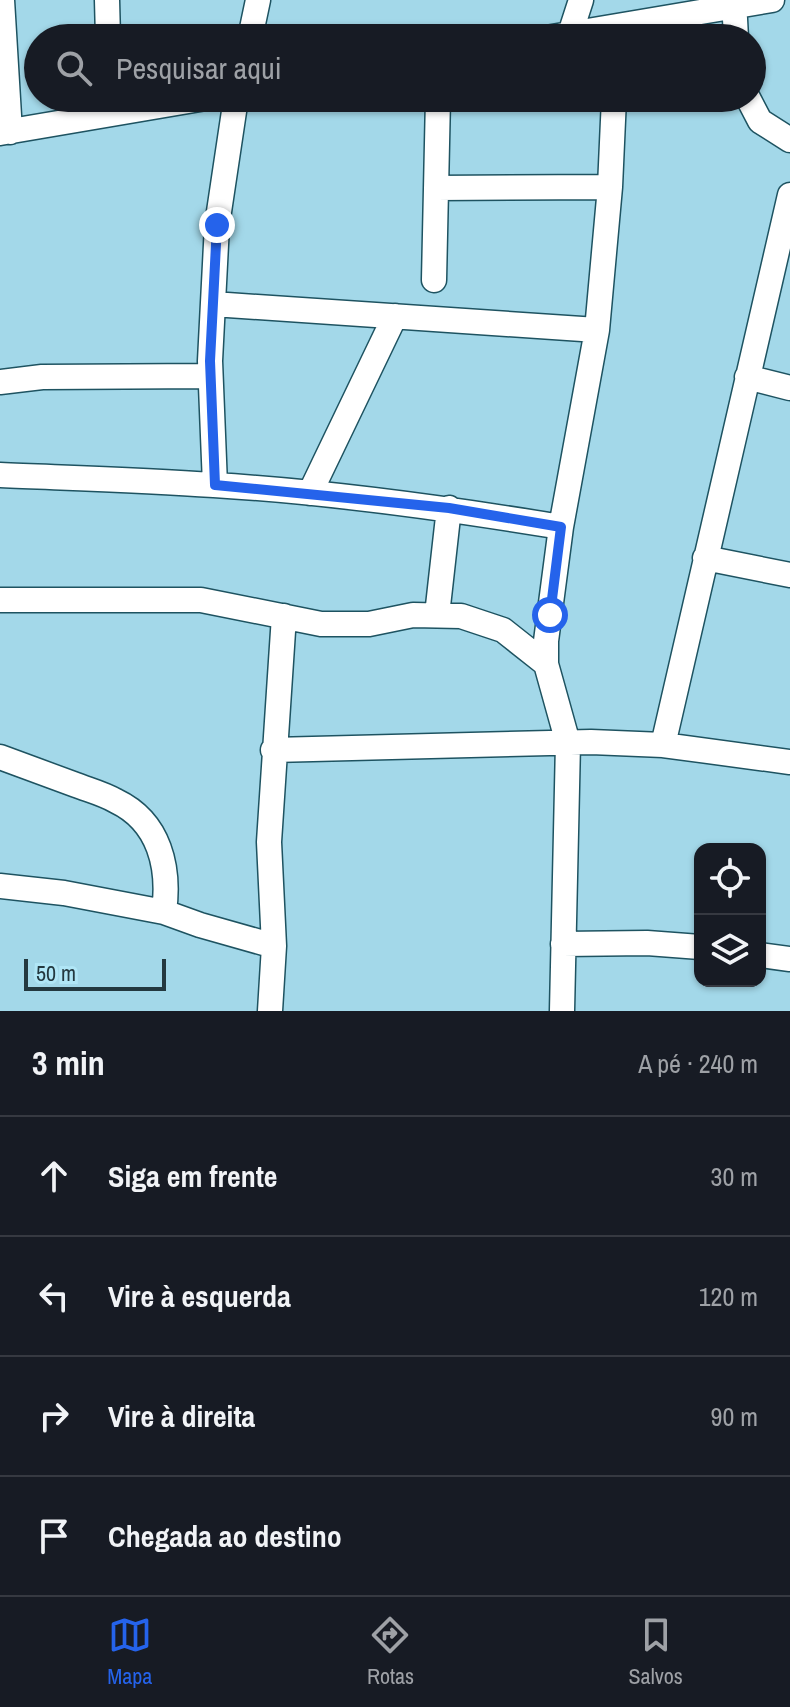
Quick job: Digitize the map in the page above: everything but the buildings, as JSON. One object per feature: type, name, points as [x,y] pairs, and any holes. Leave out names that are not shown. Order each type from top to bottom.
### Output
[{"type":"street","points":[[2,0],[5,133],[87,112]]},
{"type":"street","points":[[107,0],[108,24]]},
{"type":"street","points":[[253,24],[258,0]]},
{"type":"street","points":[[566,24],[581,0]]},
{"type":"street","points":[[651,24],[733,4],[772,0]]},
{"type":"street","points":[[733,4],[735,24]]},
{"type":"street","points":[[215,485],[210,376],[217,225],[234,112]]},
{"type":"street","points":[[434,280],[438,112]]},
{"type":"street","points":[[562,1011],[568,743],[546,664],[546,641],[561,527],[597,330],[613,112]]},
{"type":"street","points":[[755,112],[760,121],[790,140]]},
{"type":"street","points":[[436,188],[610,187]]},
{"type":"street","points":[[663,745],[790,195]]},
{"type":"street","points":[[213,304],[597,330]]},
{"type":"street","points":[[310,493],[395,316]]},
{"type":"street","points":[[0,382],[42,377],[210,376]]},
{"type":"street","points":[[747,377],[790,388]]},
{"type":"street","points":[[0,475],[215,485],[310,493],[449,508],[561,527]]},
{"type":"street","points":[[437,615],[449,508]]},
{"type":"street","points":[[705,558],[790,575]]},
{"type":"street","points":[[0,600],[201,600],[340,625],[369,624],[413,615],[461,616],[503,630],[546,664]]},
{"type":"street","points":[[270,1011],[274,946],[269,842],[284,616]]},
{"type":"street","points":[[273,750],[568,743],[663,745],[790,762]]},
{"type":"street","points":[[0,757],[117,801],[135,812],[157,841],[164,863],[167,878],[164,912]]},
{"type":"street","points":[[0,886],[64,893],[164,912],[274,946]]},
{"type":"street","points":[[563,944],[647,943],[694,947]]},
{"type":"street","points":[[766,956],[790,959]]},
{"type":"route","points":[[217,225],[210,361],[215,485],[449,508],[561,527],[550,615]]}]
